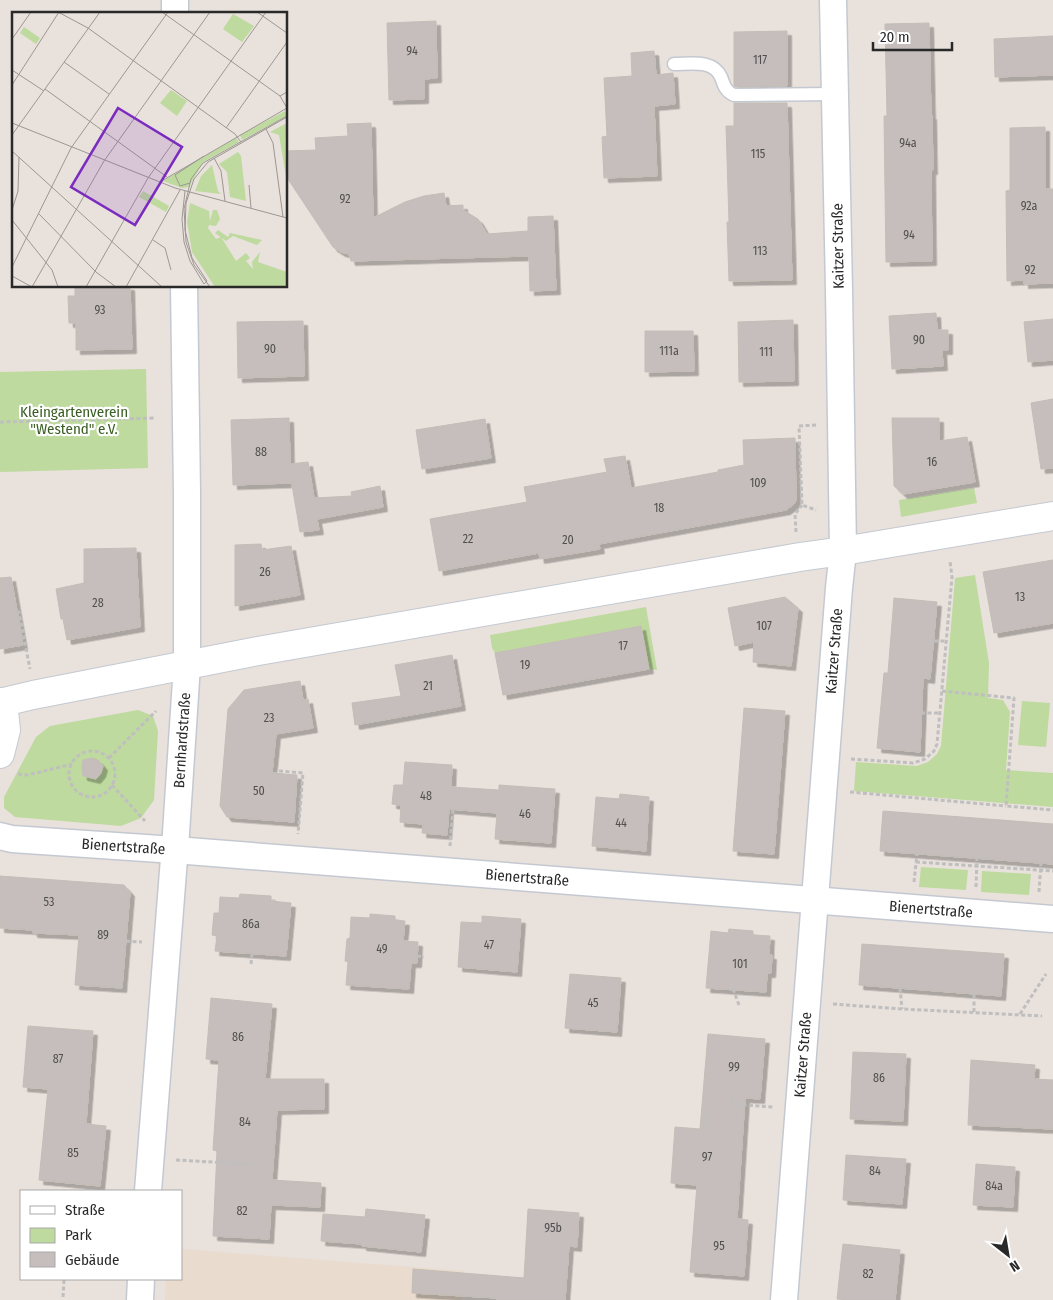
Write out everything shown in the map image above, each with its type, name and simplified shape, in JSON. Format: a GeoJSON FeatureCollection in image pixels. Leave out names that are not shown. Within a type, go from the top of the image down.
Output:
{"type":"FeatureCollection","features":[{"type":"Feature","properties":{"kind":"street","name":"Kaitzer Straße"},"geometry":{"type":"LineString","coordinates":[[784,1300],[843,551],[832,0]]}},
{"type":"Feature","properties":{"kind":"street","name":"Bernhardstraße"},"geometry":{"type":"LineString","coordinates":[[148,1190],[175,850],[187,665],[184,288]]}},
{"type":"Feature","properties":{"kind":"street"},"geometry":{"type":"LineString","coordinates":[[5,763],[6,730],[2,703],[33,695],[268,649],[800,557],[1053,516]]}},
{"type":"Feature","properties":{"kind":"street","name":"Bienertstraße"},"geometry":{"type":"LineString","coordinates":[[0,836],[12,839],[175,850],[1053,919]]}},
{"type":"Feature","properties":{"kind":"street"},"geometry":{"type":"LineString","coordinates":[[140,1300],[141,1280]]}},
{"type":"Feature","properties":{"kind":"lane"},"geometry":{"type":"LineString","coordinates":[[674,64],[702,64],[712,67],[719,73],[728,92],[734,95],[835,94]]}},
{"type":"Feature","properties":{"kind":"path"},"geometry":{"type":"LineString","coordinates":[[0,422],[154,418]]}},
{"type":"Feature","properties":{"kind":"path"},"geometry":{"type":"LineString","coordinates":[[797,540],[795,514],[802,505],[799,426],[818,425]]}},
{"type":"Feature","properties":{"kind":"path"},"geometry":{"type":"LineString","coordinates":[[802,505],[819,511]]}},
{"type":"Feature","properties":{"kind":"path"},"geometry":{"type":"LineString","coordinates":[[857,759],[913,763],[925,759],[934,751],[938,744],[952,577],[950,559]]}},
{"type":"Feature","properties":{"kind":"path"},"geometry":{"type":"LineString","coordinates":[[17,613],[19,612],[30,672]]}},
{"type":"Feature","properties":{"kind":"path"},"geometry":{"type":"LineString","coordinates":[[934,641],[946,641]]}},
{"type":"Feature","properties":{"kind":"path"},"geometry":{"type":"LineString","coordinates":[[942,691],[1014,698],[1006,806]]}},
{"type":"Feature","properties":{"kind":"path"},"geometry":{"type":"LineString","coordinates":[[109,758],[156,711]]}},
{"type":"Feature","properties":{"kind":"path"},"geometry":{"type":"LineString","coordinates":[[921,712],[940,714]]}},
{"type":"Feature","properties":{"kind":"path"},"geometry":{"type":"LineString","coordinates":[[95,751],[103,753],[113,764],[115,772],[112,785],[100,796],[86,796],[78,792],[71,782],[72,764],[79,755],[86,752],[95,751]]}},
{"type":"Feature","properties":{"kind":"path"},"geometry":{"type":"LineString","coordinates":[[5,763],[28,775],[72,764]]}},
{"type":"Feature","properties":{"kind":"path"},"geometry":{"type":"LineString","coordinates":[[279,770],[303,772],[298,842]]}},
{"type":"Feature","properties":{"kind":"path"},"geometry":{"type":"LineString","coordinates":[[112,785],[145,820]]}},
{"type":"Feature","properties":{"kind":"path"},"geometry":{"type":"LineString","coordinates":[[854,793],[1053,810]]}},
{"type":"Feature","properties":{"kind":"path"},"geometry":{"type":"LineString","coordinates":[[449,854],[453,810]]}},
{"type":"Feature","properties":{"kind":"path"},"geometry":{"type":"LineString","coordinates":[[913,891],[916,854]]}},
{"type":"Feature","properties":{"kind":"path"},"geometry":{"type":"LineString","coordinates":[[976,882],[978,858]]}},
{"type":"Feature","properties":{"kind":"path"},"geometry":{"type":"LineString","coordinates":[[916,862],[1053,871]]}},
{"type":"Feature","properties":{"kind":"path"},"geometry":{"type":"LineString","coordinates":[[1038,892],[1042,863]]}},
{"type":"Feature","properties":{"kind":"path"},"geometry":{"type":"LineString","coordinates":[[251,964],[252,954]]}},
{"type":"Feature","properties":{"kind":"path"},"geometry":{"type":"LineString","coordinates":[[418,956],[424,957]]}},
{"type":"Feature","properties":{"kind":"path"},"geometry":{"type":"LineString","coordinates":[[1019,1014],[1046,974]]}},
{"type":"Feature","properties":{"kind":"path"},"geometry":{"type":"LineString","coordinates":[[900,988],[902,1009]]}},
{"type":"Feature","properties":{"kind":"path"},"geometry":{"type":"LineString","coordinates":[[733,990],[739,1005]]}},
{"type":"Feature","properties":{"kind":"path"},"geometry":{"type":"LineString","coordinates":[[974,994],[974,1012]]}},
{"type":"Feature","properties":{"kind":"path"},"geometry":{"type":"LineString","coordinates":[[807,1002],[1042,1016]]}},
{"type":"Feature","properties":{"kind":"path"},"geometry":{"type":"LineString","coordinates":[[731,1097],[730,1104],[799,1108]]}},
{"type":"Feature","properties":{"kind":"path"},"geometry":{"type":"LineString","coordinates":[[705,1117],[705,1130]]}},
{"type":"Feature","properties":{"kind":"path"},"geometry":{"type":"LineString","coordinates":[[184,1160],[248,1164],[248,1154]]}},
{"type":"Feature","properties":{"kind":"path"},"geometry":{"type":"LineString","coordinates":[[63,1297],[64,1280]]}},
{"type":"Feature","properties":{"kind":"shaded area"},"geometry":{"type":"Polygon","coordinates":[[[182,1249],[464,1271],[462,1300],[165,1300],[166,1280],[182,1280],[182,1249]]]}},
{"type":"Feature","properties":{"kind":"green space","name":"Kleingartenverein \"Westend\" e.V."},"geometry":{"type":"Polygon","coordinates":[[[146,369],[148,468],[0,472],[0,372],[146,369]]]}},
{"type":"Feature","properties":{"kind":"green space"},"geometry":{"type":"Polygon","coordinates":[[[974,488],[977,503],[901,517],[899,500],[974,488]]]}},
{"type":"Feature","properties":{"kind":"green space"},"geometry":{"type":"Polygon","coordinates":[[[975,575],[989,663],[988,698],[1003,700],[1010,712],[1006,770],[1053,773],[1053,807],[854,791],[856,762],[917,766],[928,762],[937,754],[941,746],[955,578],[975,575]]]}},
{"type":"Feature","properties":{"kind":"green space"},"geometry":{"type":"Polygon","coordinates":[[[646,607],[657,670],[649,669],[641,626],[495,653],[492,648],[490,635],[646,607]]]}},
{"type":"Feature","properties":{"kind":"green space"},"geometry":{"type":"Polygon","coordinates":[[[1022,701],[1050,703],[1046,747],[1018,745],[1022,701]]]}},
{"type":"Feature","properties":{"kind":"green space"},"geometry":{"type":"Polygon","coordinates":[[[138,710],[153,716],[158,731],[154,800],[141,818],[121,826],[15,817],[4,808],[4,797],[36,737],[50,726],[138,710]]]}},
{"type":"Feature","properties":{"kind":"green space"},"geometry":{"type":"Polygon","coordinates":[[[921,867],[968,870],[966,890],[919,887],[921,867]]]}},
{"type":"Feature","properties":{"kind":"green space"},"geometry":{"type":"Polygon","coordinates":[[[982,871],[1031,874],[1029,895],[981,892],[982,871]]]}},
{"type":"Feature","properties":{"kind":"building"},"geometry":{"type":"Polygon","coordinates":[[[436,21],[437,78],[424,79],[424,99],[389,100],[387,23],[436,21]]]}},
{"type":"Feature","properties":{"kind":"building"},"geometry":{"type":"Polygon","coordinates":[[[929,23],[933,170],[931,170],[932,261],[886,262],[884,116],[887,116],[885,24],[929,23]]]}},
{"type":"Feature","properties":{"kind":"building"},"geometry":{"type":"Polygon","coordinates":[[[787,31],[787,86],[734,86],[734,32],[787,31]]]}},
{"type":"Feature","properties":{"kind":"building"},"geometry":{"type":"Polygon","coordinates":[[[1053,36],[1053,75],[995,77],[994,39],[1053,36]]]}},
{"type":"Feature","properties":{"kind":"building"},"geometry":{"type":"Polygon","coordinates":[[[654,51],[656,75],[673,73],[675,104],[654,106],[657,176],[604,178],[602,137],[607,136],[604,78],[632,76],[631,53],[654,51]]]}},
{"type":"Feature","properties":{"kind":"building"},"geometry":{"type":"Polygon","coordinates":[[[734,103],[787,103],[792,280],[729,281],[726,126],[734,126],[734,103]]]}},
{"type":"Feature","properties":{"kind":"building"},"geometry":{"type":"Polygon","coordinates":[[[371,123],[373,218],[405,202],[424,196],[444,193],[446,206],[463,205],[463,210],[478,219],[487,234],[528,231],[528,217],[553,216],[556,290],[530,291],[529,256],[351,261],[349,254],[333,247],[288,179],[288,151],[316,150],[315,138],[348,136],[347,124],[371,123]]]}},
{"type":"Feature","properties":{"kind":"building"},"geometry":{"type":"Polygon","coordinates":[[[1045,127],[1045,189],[1053,189],[1053,283],[1024,284],[1024,280],[1007,281],[1006,191],[1010,190],[1010,128],[1045,127]]]}},
{"type":"Feature","properties":{"kind":"building"},"geometry":{"type":"Polygon","coordinates":[[[75,288],[130,288],[132,349],[76,350],[76,323],[69,323],[68,296],[75,296],[75,288]]]}},
{"type":"Feature","properties":{"kind":"building"},"geometry":{"type":"Polygon","coordinates":[[[936,313],[937,330],[948,330],[948,350],[942,350],[943,366],[892,369],[889,316],[936,313]]]}},
{"type":"Feature","properties":{"kind":"building"},"geometry":{"type":"Polygon","coordinates":[[[1053,319],[1053,360],[1028,362],[1024,322],[1053,319]]]}},
{"type":"Feature","properties":{"kind":"building"},"geometry":{"type":"Polygon","coordinates":[[[793,320],[794,381],[739,382],[738,322],[793,320]]]}},
{"type":"Feature","properties":{"kind":"building"},"geometry":{"type":"Polygon","coordinates":[[[303,321],[304,376],[238,378],[237,322],[303,321]]]}},
{"type":"Feature","properties":{"kind":"building"},"geometry":{"type":"Polygon","coordinates":[[[645,331],[693,331],[694,371],[645,372],[645,331]]]}},
{"type":"Feature","properties":{"kind":"building"},"geometry":{"type":"Polygon","coordinates":[[[1053,399],[1053,468],[1041,469],[1031,403],[1053,399]]]}},
{"type":"Feature","properties":{"kind":"building"},"geometry":{"type":"Polygon","coordinates":[[[289,418],[290,464],[308,462],[314,498],[352,496],[351,492],[380,486],[383,507],[317,519],[319,530],[300,532],[290,473],[291,483],[233,485],[231,420],[289,418]]]}},
{"type":"Feature","properties":{"kind":"building"},"geometry":{"type":"Polygon","coordinates":[[[892,418],[939,418],[939,441],[967,437],[975,482],[903,494],[894,486],[892,418]]]}},
{"type":"Feature","properties":{"kind":"building"},"geometry":{"type":"Polygon","coordinates":[[[485,419],[491,458],[422,469],[416,430],[485,419]]]}},
{"type":"Feature","properties":{"kind":"building"},"geometry":{"type":"Polygon","coordinates":[[[795,438],[796,500],[786,510],[599,544],[600,549],[540,559],[539,553],[439,571],[430,519],[527,502],[524,487],[607,472],[604,459],[625,456],[631,488],[718,472],[718,470],[744,465],[743,440],[795,438]]]}},
{"type":"Feature","properties":{"kind":"building"},"geometry":{"type":"Polygon","coordinates":[[[261,544],[262,550],[291,546],[300,595],[235,606],[235,545],[261,544]]]}},
{"type":"Feature","properties":{"kind":"building"},"geometry":{"type":"Polygon","coordinates":[[[136,548],[140,627],[67,640],[56,589],[84,583],[84,549],[136,548]]]}},
{"type":"Feature","properties":{"kind":"building"},"geometry":{"type":"Polygon","coordinates":[[[1053,560],[1053,623],[994,633],[983,572],[1053,560]]]}},
{"type":"Feature","properties":{"kind":"building"},"geometry":{"type":"Polygon","coordinates":[[[11,577],[23,645],[0,649],[0,578],[11,577]]]}},
{"type":"Feature","properties":{"kind":"building"},"geometry":{"type":"Polygon","coordinates":[[[785,597],[798,608],[791,666],[753,662],[754,642],[735,646],[728,608],[785,597]]]}},
{"type":"Feature","properties":{"kind":"building"},"geometry":{"type":"Polygon","coordinates":[[[894,598],[937,602],[930,679],[923,678],[920,752],[877,748],[884,673],[888,673],[894,598]]]}},
{"type":"Feature","properties":{"kind":"building"},"geometry":{"type":"Polygon","coordinates":[[[641,626],[649,669],[503,695],[495,653],[641,626]]]}},
{"type":"Feature","properties":{"kind":"building"},"geometry":{"type":"Polygon","coordinates":[[[452,655],[461,706],[355,725],[352,703],[401,696],[395,665],[452,655]]]}},
{"type":"Feature","properties":{"kind":"building"},"geometry":{"type":"Polygon","coordinates":[[[300,681],[303,700],[308,699],[313,728],[276,734],[272,773],[297,775],[294,822],[227,817],[220,806],[228,709],[244,690],[300,681]]]}},
{"type":"Feature","properties":{"kind":"building"},"geometry":{"type":"Polygon","coordinates":[[[744,708],[785,711],[774,854],[733,851],[744,708]]]}},
{"type":"Feature","properties":{"kind":"building"},"geometry":{"type":"Polygon","coordinates":[[[92,758],[98,760],[103,766],[101,773],[96,779],[83,776],[83,760],[92,758]]]}},
{"type":"Feature","properties":{"kind":"building"},"geometry":{"type":"Polygon","coordinates":[[[405,762],[452,765],[451,787],[499,790],[499,785],[555,789],[551,843],[495,839],[497,813],[449,809],[447,835],[422,833],[423,824],[400,822],[401,805],[392,804],[394,785],[403,785],[405,762]]]}},
{"type":"Feature","properties":{"kind":"building"},"geometry":{"type":"Polygon","coordinates":[[[620,794],[649,797],[646,851],[592,846],[596,797],[619,799],[620,794]]]}},
{"type":"Feature","properties":{"kind":"building"},"geometry":{"type":"Polygon","coordinates":[[[883,811],[1053,824],[1053,864],[880,851],[883,811]]]}},
{"type":"Feature","properties":{"kind":"building"},"geometry":{"type":"Polygon","coordinates":[[[0,876],[124,885],[130,892],[122,988],[75,985],[79,935],[33,933],[33,930],[0,928],[0,876]]]}},
{"type":"Feature","properties":{"kind":"building"},"geometry":{"type":"Polygon","coordinates":[[[240,894],[271,896],[271,901],[291,903],[286,956],[215,951],[217,936],[212,935],[214,913],[219,913],[220,897],[239,898],[240,894]]]}},
{"type":"Feature","properties":{"kind":"building"},"geometry":{"type":"Polygon","coordinates":[[[370,914],[395,916],[395,920],[405,921],[403,941],[418,942],[417,963],[411,963],[409,989],[346,985],[348,962],[345,961],[347,939],[350,938],[351,917],[370,918],[370,914]]]}},
{"type":"Feature","properties":{"kind":"building"},"geometry":{"type":"Polygon","coordinates":[[[482,916],[521,919],[517,972],[458,967],[461,922],[482,923],[482,916]]]}},
{"type":"Feature","properties":{"kind":"building"},"geometry":{"type":"Polygon","coordinates":[[[729,929],[753,931],[753,935],[770,936],[769,955],[772,955],[771,973],[767,973],[766,992],[706,988],[711,931],[728,933],[729,929]]]}},
{"type":"Feature","properties":{"kind":"building"},"geometry":{"type":"Polygon","coordinates":[[[862,944],[1004,954],[1001,996],[859,985],[862,944]]]}},
{"type":"Feature","properties":{"kind":"building"},"geometry":{"type":"Polygon","coordinates":[[[570,974],[621,978],[617,1032],[565,1028],[570,974]]]}},
{"type":"Feature","properties":{"kind":"building"},"geometry":{"type":"Polygon","coordinates":[[[211,998],[272,1004],[265,1079],[324,1079],[324,1109],[277,1110],[272,1180],[321,1183],[320,1207],[271,1205],[269,1239],[213,1236],[217,1151],[213,1150],[219,1060],[206,1059],[211,998]]]}},
{"type":"Feature","properties":{"kind":"building"},"geometry":{"type":"Polygon","coordinates":[[[28,1026],[93,1031],[86,1124],[106,1126],[100,1186],[39,1180],[48,1089],[23,1087],[28,1026]]]}},
{"type":"Feature","properties":{"kind":"building"},"geometry":{"type":"Polygon","coordinates":[[[708,1034],[765,1039],[760,1099],[745,1098],[737,1219],[748,1220],[744,1276],[690,1272],[697,1185],[671,1183],[675,1127],[700,1129],[708,1034]]]}},
{"type":"Feature","properties":{"kind":"building"},"geometry":{"type":"Polygon","coordinates":[[[853,1052],[906,1054],[903,1121],[850,1119],[853,1052]]]}},
{"type":"Feature","properties":{"kind":"building"},"geometry":{"type":"Polygon","coordinates":[[[971,1060],[1035,1065],[1034,1079],[1053,1080],[1053,1129],[968,1125],[971,1060]]]}},
{"type":"Feature","properties":{"kind":"building"},"geometry":{"type":"Polygon","coordinates":[[[846,1155],[906,1159],[902,1204],[843,1200],[846,1155]]]}},
{"type":"Feature","properties":{"kind":"building"},"geometry":{"type":"Polygon","coordinates":[[[976,1164],[1015,1167],[1013,1207],[973,1205],[976,1164]]]}},
{"type":"Feature","properties":{"kind":"building"},"geometry":{"type":"Polygon","coordinates":[[[366,1209],[425,1215],[421,1252],[362,1246],[362,1244],[321,1241],[323,1214],[365,1217],[366,1209]]]}},
{"type":"Feature","properties":{"kind":"building"},"geometry":{"type":"Polygon","coordinates":[[[528,1209],[579,1213],[577,1247],[569,1246],[565,1300],[497,1300],[497,1298],[412,1293],[413,1269],[524,1278],[528,1209]]]}},
{"type":"Feature","properties":{"kind":"building"},"geometry":{"type":"Polygon","coordinates":[[[843,1244],[900,1250],[895,1300],[837,1299],[843,1244]]]}}]}
